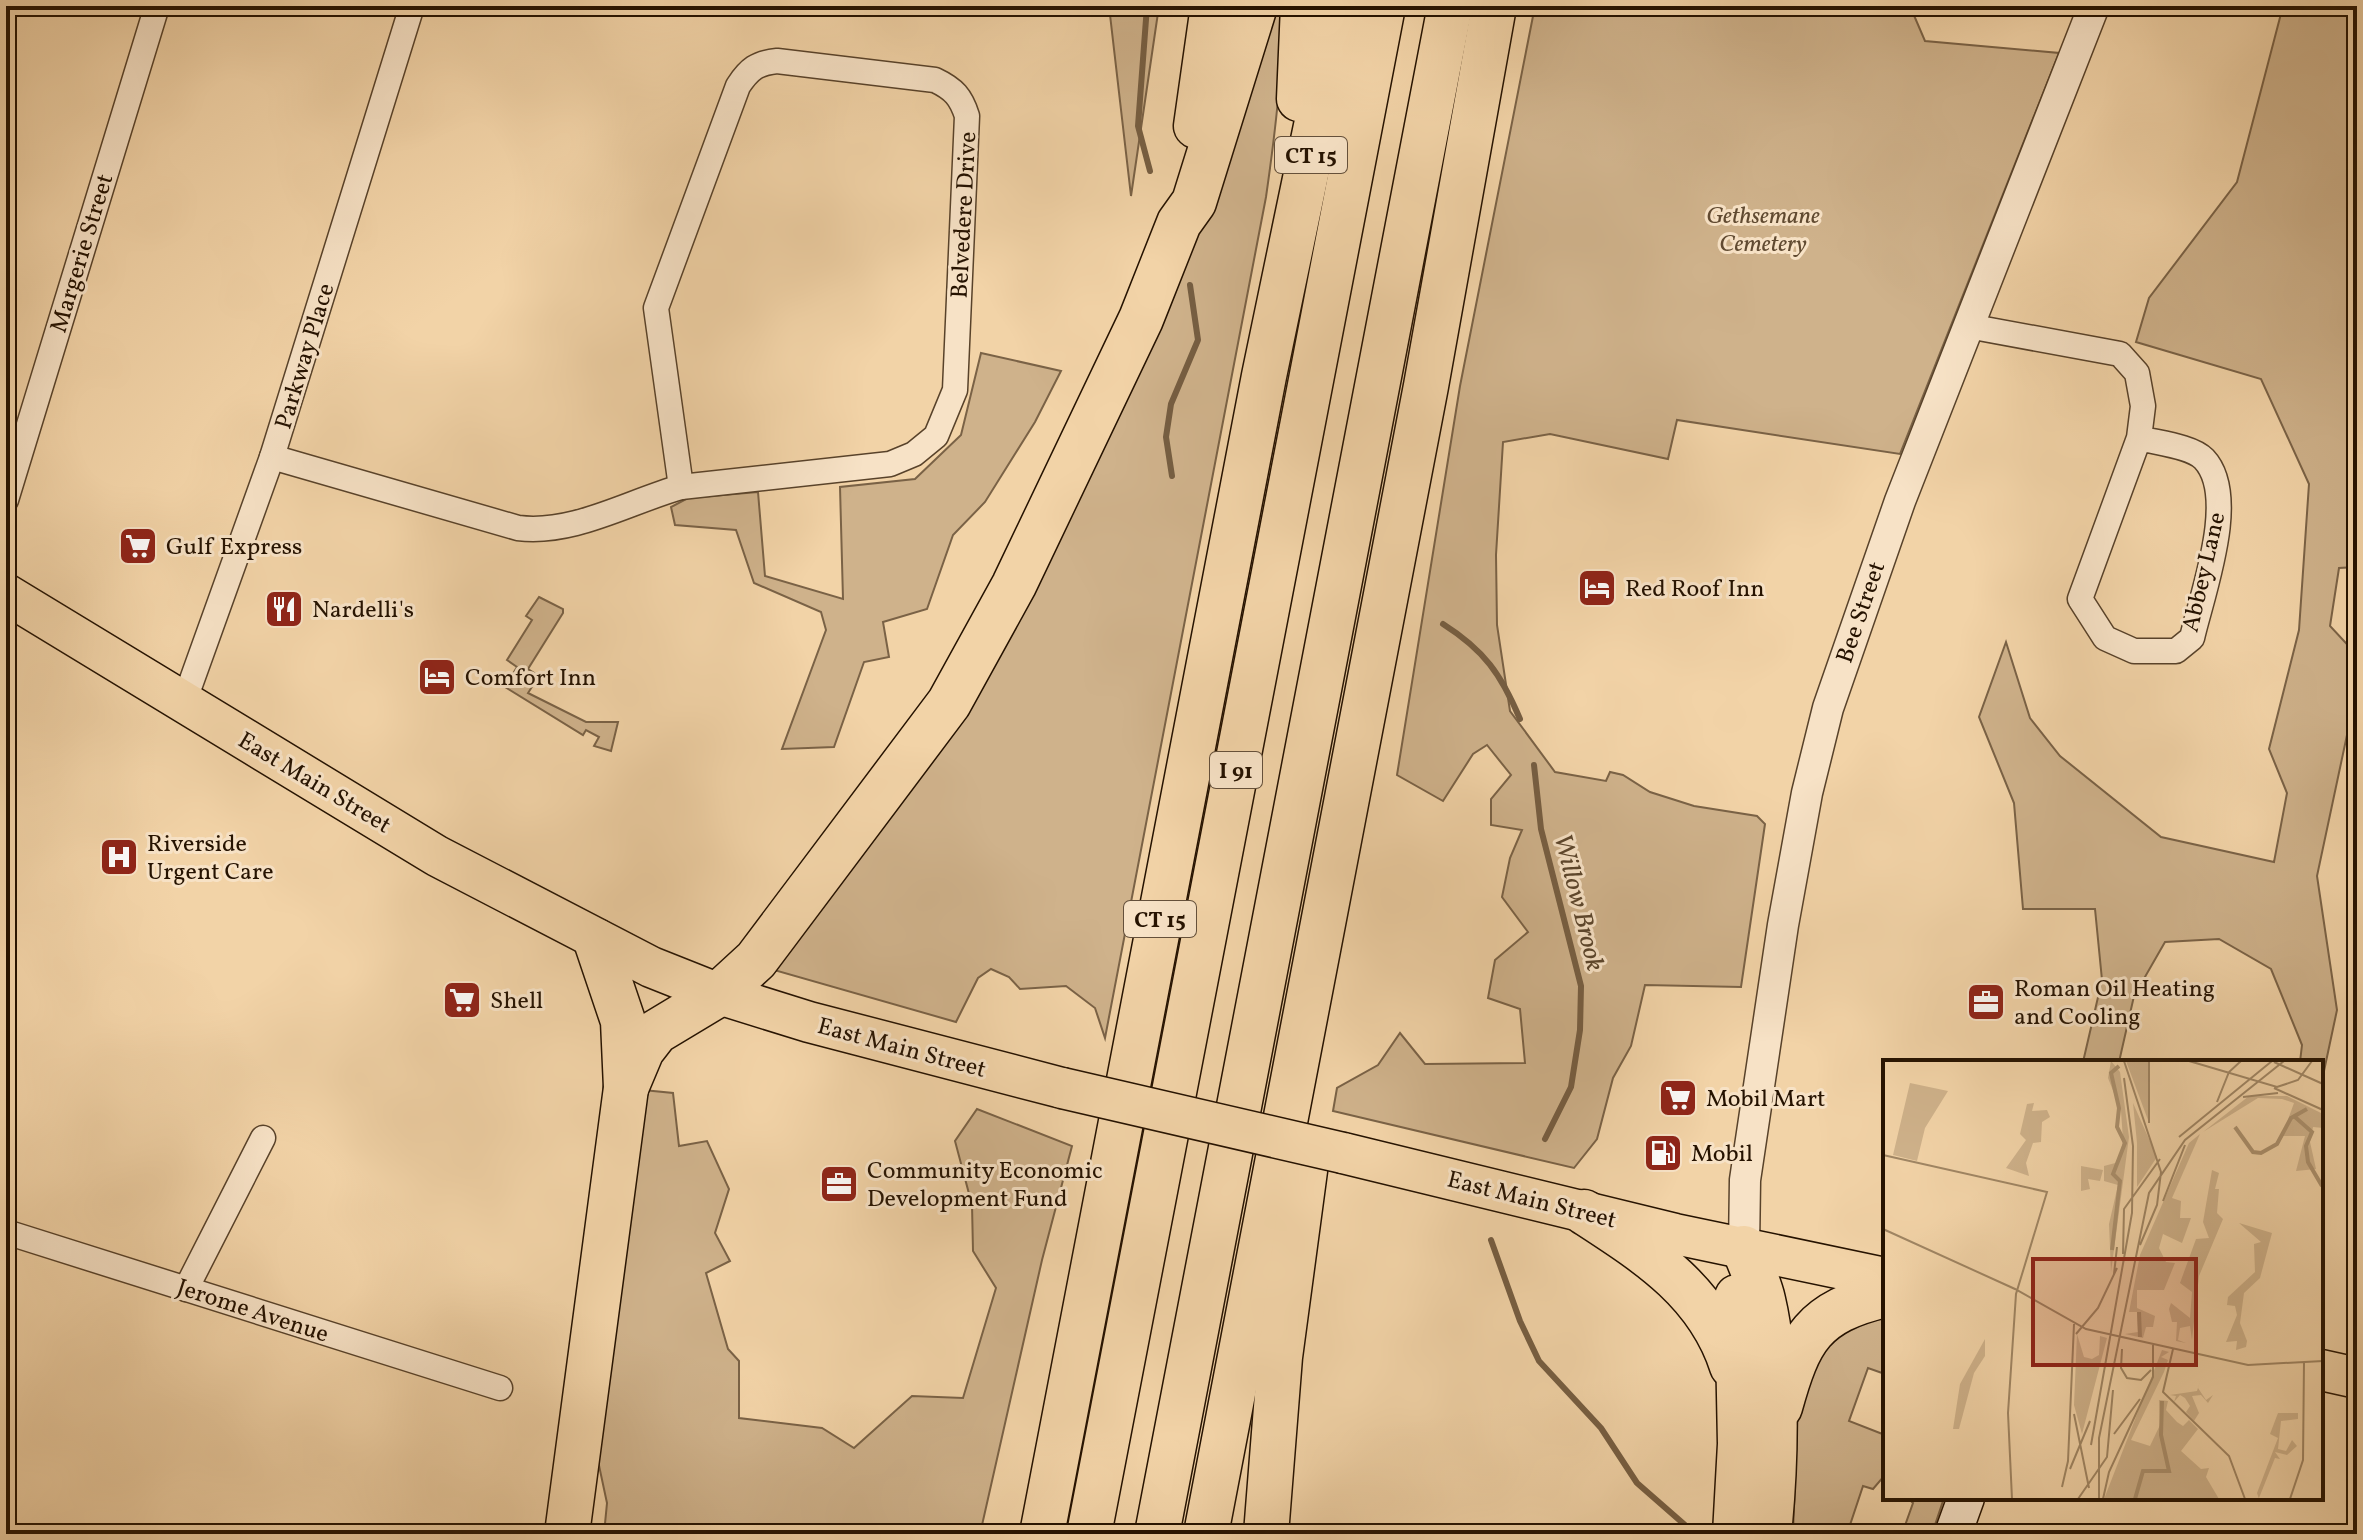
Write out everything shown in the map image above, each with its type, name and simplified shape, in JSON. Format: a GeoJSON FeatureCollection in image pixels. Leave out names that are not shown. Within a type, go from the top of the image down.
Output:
{"type":"FeatureCollection","features":[{"type":"Feature","properties":{"kind":"highway"},"geometry":{"type":"LineString","coordinates":[[626,1088],[642,1050],[656,1032],[719,994],[756,960],[917,749],[957,689],[999,616],[1141,319],[1179,223],[1213,6]]}},
{"type":"Feature","properties":{"kind":"highway"},"geometry":{"type":"LineString","coordinates":[[1179,223],[1194,202],[1203,177],[1255,6]]}},
{"type":"Feature","properties":{"kind":"highway"},"geometry":{"type":"LineString","coordinates":[[1279,303],[1277,250],[1299,107],[1303,6]]}},
{"type":"Feature","properties":{"kind":"highway","name":"CT 15"},"geometry":{"type":"LineString","coordinates":[[1042,1534],[1279,303],[1341,6]]}},
{"type":"Feature","properties":{"kind":"highway","name":"I 91"},"geometry":{"type":"LineString","coordinates":[[1089,1534],[1383,6]]}},
{"type":"Feature","properties":{"kind":"highway"},"geometry":{"type":"LineString","coordinates":[[1157,1534],[1450,6]]}},
{"type":"Feature","properties":{"kind":"highway"},"geometry":{"type":"LineString","coordinates":[[1206,1534],[1429,372],[1494,6]]}},
{"type":"Feature","properties":{"kind":"highway"},"geometry":{"type":"LineString","coordinates":[[567,1534],[626,1088],[623,1021],[596,941]]}},
{"type":"Feature","properties":{"kind":"highway"},"geometry":{"type":"LineString","coordinates":[[1266,1534],[1280,1357],[1320,1064],[1310,991]]}},
{"type":"Feature","properties":{"kind":"highway"},"geometry":{"type":"LineString","coordinates":[[1584,1212],[1655,1260],[1695,1296],[1720,1336],[1739,1387]]}},
{"type":"Feature","properties":{"kind":"highway"},"geometry":{"type":"LineString","coordinates":[[1735,1534],[1740,1460],[1737,1303],[1744,1248]]}},
{"type":"Feature","properties":{"kind":"highway"},"geometry":{"type":"LineString","coordinates":[[1744,1248],[1763,1300],[1774,1437],[1769,1534]]}},
{"type":"Feature","properties":{"kind":"highway"},"geometry":{"type":"LineString","coordinates":[[1774,1437],[1788,1379],[1800,1348],[1812,1329],[1840,1308],[1883,1296]]}},
{"type":"Feature","properties":{"kind":"main road","name":"East Main Street"},"geometry":{"type":"LineString","coordinates":[[6,594],[437,856],[596,941],[719,994],[809,1022],[1062,1088],[1584,1212],[1883,1278]]}},
{"type":"Feature","properties":{"kind":"main road"},"geometry":{"type":"LineString","coordinates":[[2323,1370],[2357,1378]]}},
{"type":"Feature","properties":{"kind":"main road"},"geometry":{"type":"LineString","coordinates":[[1953,1534],[1965,1500]]}},
{"type":"Feature","properties":{"kind":"street","name":"Margerie Street"},"geometry":{"type":"LineString","coordinates":[[6,500],[157,6]]}},
{"type":"Feature","properties":{"kind":"street","name":"Parkway Place"},"geometry":{"type":"LineString","coordinates":[[184,702],[272,457],[412,6]]}},
{"type":"Feature","properties":{"kind":"street","name":"Bee Street"},"geometry":{"type":"LineString","coordinates":[[1744,1248],[1743,1204],[1755,1107],[1795,858],[1817,749],[1864,597],[2094,6]]}},
{"type":"Feature","properties":{"kind":"street","name":"Belvedere Drive"},"geometry":{"type":"LineString","coordinates":[[272,457],[518,528],[541,531],[562,527],[681,487],[890,464],[914,454],[936,436],[955,390],[967,132],[962,100],[951,87],[935,80],[777,61],[761,62],[747,72],[738,86],[656,308],[681,487]]}},
{"type":"Feature","properties":{"kind":"street","name":"Abbey Lane"},"geometry":{"type":"LineString","coordinates":[[1968,326],[2120,354],[2137,373],[2143,406],[2139,438],[2080,599],[2105,638],[2134,651],[2176,651],[2192,638],[2221,512],[2215,482],[2205,460],[2196,454],[2139,438]]}},
{"type":"Feature","properties":{"kind":"street"},"geometry":{"type":"LineString","coordinates":[[186,1289],[263,1138]]}},
{"type":"Feature","properties":{"kind":"street","name":"Jerome Avenue"},"geometry":{"type":"LineString","coordinates":[[6,1232],[500,1388]]}},
{"type":"Feature","properties":{"kind":"green space"},"geometry":{"type":"Polygon","coordinates":[[[1109,6],[1159,6],[1131,196],[1109,6]]]}},
{"type":"Feature","properties":{"kind":"green space"},"geometry":{"type":"Polygon","coordinates":[[[1269,6],[1282,6],[1282,30],[1278,102],[1266,197],[1105,1038],[1095,1008],[1066,986],[1020,989],[1009,977],[991,969],[978,978],[956,1022],[774,970],[912,778],[1269,6]]]}},
{"type":"Feature","properties":{"kind":"green space","name":"Gethsemane Cemetery"},"geometry":{"type":"Polygon","coordinates":[[[1535,6],[1910,6],[1925,41],[2059,53],[1900,454],[1677,420],[1668,459],[1550,434],[1503,442],[1496,555],[1497,625],[1510,711],[1555,772],[1606,781],[1610,772],[1623,775],[1650,792],[1694,806],[1757,816],[1765,824],[1741,987],[1645,985],[1631,1046],[1613,1078],[1597,1139],[1574,1168],[1333,1111],[1337,1088],[1378,1065],[1400,1033],[1425,1064],[1525,1063],[1520,1009],[1488,998],[1495,960],[1528,932],[1502,897],[1510,858],[1522,830],[1491,825],[1491,799],[1511,775],[1487,745],[1473,754],[1443,801],[1397,775],[1460,386],[1535,6]]]}},
{"type":"Feature","properties":{"kind":"green space"},"geometry":{"type":"Polygon","coordinates":[[[2283,6],[2357,6],[2357,567],[2339,568],[2330,626],[2357,655],[2357,688],[2317,876],[2337,1010],[2323,1076],[2323,1060],[2300,1060],[2302,1045],[2271,969],[2219,939],[2165,942],[2134,996],[2119,1060],[2083,1060],[2102,980],[2095,909],[2023,909],[2014,803],[1979,717],[2006,642],[2030,718],[2060,756],[2161,837],[2274,862],[2287,793],[2269,749],[2299,630],[2309,484],[2261,379],[2136,342],[2149,298],[2237,182],[2283,6]]]}},
{"type":"Feature","properties":{"kind":"green space"},"geometry":{"type":"Polygon","coordinates":[[[981,353],[1061,371],[1035,422],[985,502],[953,535],[927,609],[883,622],[889,657],[864,662],[834,747],[782,749],[826,630],[821,612],[754,583],[736,530],[675,525],[671,507],[688,498],[758,492],[765,576],[843,599],[840,487],[915,479],[961,435],[981,353]]]}},
{"type":"Feature","properties":{"kind":"green space"},"geometry":{"type":"Polygon","coordinates":[[[539,597],[563,609],[563,613],[528,669],[539,676],[528,693],[586,722],[618,722],[611,751],[594,746],[599,737],[586,730],[583,735],[505,687],[517,667],[507,660],[532,620],[526,616],[539,597]]]}},
{"type":"Feature","properties":{"kind":"green space"},"geometry":{"type":"Polygon","coordinates":[[[643,1090],[673,1093],[679,1146],[707,1141],[729,1189],[715,1233],[730,1261],[706,1273],[728,1349],[739,1361],[739,1418],[822,1428],[854,1448],[912,1396],[963,1398],[996,1288],[973,1251],[972,1205],[955,1141],[977,1109],[1072,1146],[1042,1260],[980,1534],[604,1534],[607,1503],[591,1428],[643,1090]]]}},
{"type":"Feature","properties":{"kind":"green space"},"geometry":{"type":"Polygon","coordinates":[[[1883,1314],[1883,1373],[1868,1368],[1849,1421],[1883,1434],[1883,1477],[1873,1489],[1863,1486],[1847,1534],[1793,1534],[1798,1399],[1818,1335],[1883,1314]]]}},
{"type":"Feature","properties":{"kind":"green space"},"geometry":{"type":"Polygon","coordinates":[[[1910,1500],[1943,1500],[1932,1534],[1902,1534],[1913,1503],[1910,1500]]]}},
{"type":"Feature","properties":{"kind":"waterway","name":"Willow Brook"},"geometry":{"type":"LineString","coordinates":[[1147,6],[1138,126],[1150,171]]}},
{"type":"Feature","properties":{"kind":"waterway","name":"Willow Brook"},"geometry":{"type":"LineString","coordinates":[[1172,476],[1166,437],[1171,404],[1198,340],[1190,285]]}},
{"type":"Feature","properties":{"kind":"waterway","name":"Willow Brook"},"geometry":{"type":"LineString","coordinates":[[1443,624],[1470,643],[1490,664],[1520,719]]}},
{"type":"Feature","properties":{"kind":"waterway","name":"Willow Brook"},"geometry":{"type":"LineString","coordinates":[[1534,765],[1541,829],[1581,986],[1580,1030],[1571,1087],[1545,1139]]}},
{"type":"Feature","properties":{"kind":"waterway","name":"Willow Brook"},"geometry":{"type":"LineString","coordinates":[[1491,1240],[1520,1321],[1539,1361],[1601,1428],[1637,1483],[1685,1525]]}},
{"type":"Feature","properties":{"kind":"place","name":"Gulf Express"},"geometry":{"type":"Point","coordinates":[138,546]}},
{"type":"Feature","properties":{"kind":"place","name":"Red Roof Inn"},"geometry":{"type":"Point","coordinates":[1597,588]}},
{"type":"Feature","properties":{"kind":"place","name":"Nardelli's"},"geometry":{"type":"Point","coordinates":[284,609]}},
{"type":"Feature","properties":{"kind":"place","name":"Comfort Inn"},"geometry":{"type":"Point","coordinates":[437,677]}},
{"type":"Feature","properties":{"kind":"place","name":"Riverside Urgent Care"},"geometry":{"type":"Point","coordinates":[119,857]}},
{"type":"Feature","properties":{"kind":"place","name":"Shell"},"geometry":{"type":"Point","coordinates":[462,1000]}},
{"type":"Feature","properties":{"kind":"place","name":"Roman Oil Heating and Cooling"},"geometry":{"type":"Point","coordinates":[1986,1002]}},
{"type":"Feature","properties":{"kind":"place","name":"Mobil Mart"},"geometry":{"type":"Point","coordinates":[1678,1098]}},
{"type":"Feature","properties":{"kind":"place","name":"Mobil"},"geometry":{"type":"Point","coordinates":[1663,1153]}},
{"type":"Feature","properties":{"kind":"place","name":"Community Economic Development Fund"},"geometry":{"type":"Point","coordinates":[839,1184]}}]}
